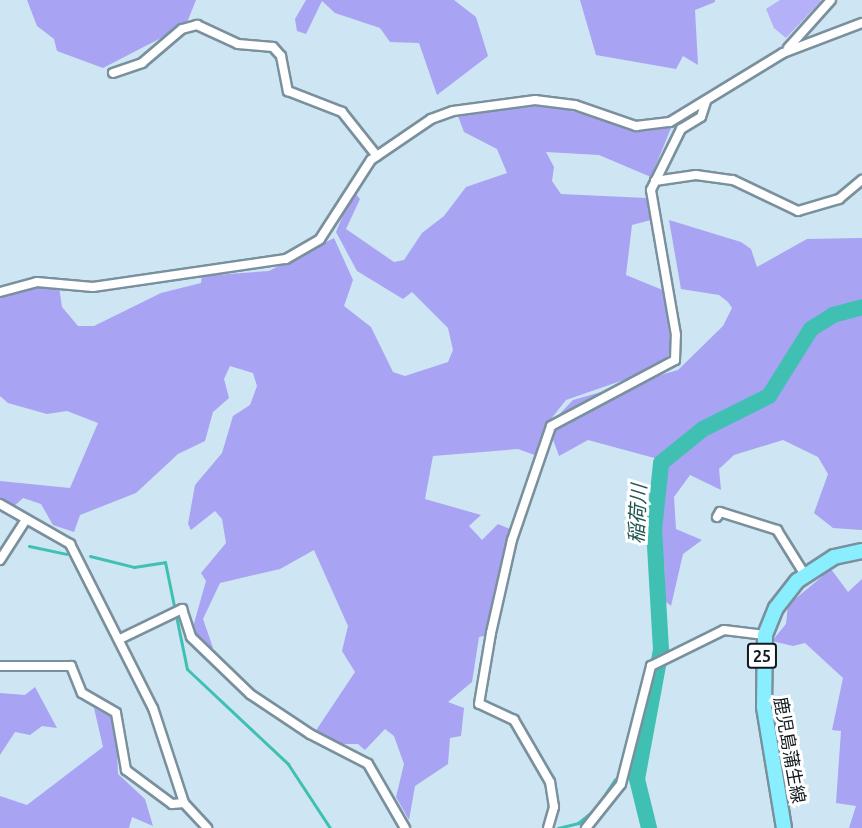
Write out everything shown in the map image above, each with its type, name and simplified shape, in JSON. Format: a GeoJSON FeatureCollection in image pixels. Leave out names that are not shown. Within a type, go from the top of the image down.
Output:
{"type":"FeatureCollection","features":[{"type":"Feature","properties":{"kind":"main road","name":"鹿児島蒲生線"},"geometry":{"type":"LineString","coordinates":[[784,828],[761,678],[765,636],[776,608],[805,575],[834,557],[862,551]]}},
{"type":"Feature","properties":{"kind":"street"},"geometry":{"type":"LineString","coordinates":[[783,53],[831,0]]}},
{"type":"Feature","properties":{"kind":"street"},"geometry":{"type":"LineString","coordinates":[[0,292],[37,282],[93,287],[286,259],[320,239],[354,181],[376,156],[431,119],[473,107],[558,101],[636,126],[670,122],[783,53],[862,24]]}},
{"type":"Feature","properties":{"kind":"street"},"geometry":{"type":"LineString","coordinates":[[113,73],[142,63],[182,29],[197,25],[238,44],[273,48],[281,56],[288,91],[342,112],[376,156]]}},
{"type":"Feature","properties":{"kind":"street"},"geometry":{"type":"LineString","coordinates":[[548,828],[554,807],[550,782],[514,720],[479,704],[481,679],[512,540],[551,426],[675,360],[663,240],[651,197],[655,181],[681,129],[700,117],[706,102]]}},
{"type":"Feature","properties":{"kind":"street"},"geometry":{"type":"LineString","coordinates":[[655,181],[696,175],[733,180],[798,211],[839,199],[862,180]]}},
{"type":"Feature","properties":{"kind":"street"},"geometry":{"type":"LineString","coordinates":[[0,504],[25,521],[70,544],[122,638],[161,726],[184,803],[207,828]]}},
{"type":"Feature","properties":{"kind":"street"},"geometry":{"type":"LineString","coordinates":[[717,517],[720,512],[777,530],[805,575]]}},
{"type":"Feature","properties":{"kind":"street"},"geometry":{"type":"LineString","coordinates":[[0,560],[25,521]]}},
{"type":"Feature","properties":{"kind":"street"},"geometry":{"type":"LineString","coordinates":[[122,638],[169,612],[182,609],[191,637],[250,694],[310,734],[368,764],[405,828]]}},
{"type":"Feature","properties":{"kind":"street"},"geometry":{"type":"LineString","coordinates":[[586,828],[621,784],[651,666],[724,630],[765,636]]}},
{"type":"Feature","properties":{"kind":"street"},"geometry":{"type":"LineString","coordinates":[[0,666],[71,666],[82,693],[116,713],[126,770],[172,804],[184,803]]}},
{"type":"Feature","properties":{"kind":"shaded area"},"geometry":{"type":"Polygon","coordinates":[[[27,0],[196,0],[186,25],[103,68],[57,51],[54,39],[37,26],[27,0]]]}},
{"type":"Feature","properties":{"kind":"shaded area"},"geometry":{"type":"Polygon","coordinates":[[[306,0],[454,0],[476,17],[488,56],[437,95],[419,43],[390,42],[380,28],[335,13],[322,1],[306,34],[297,31],[295,19],[306,0]]]}},
{"type":"Feature","properties":{"kind":"shaded area"},"geometry":{"type":"Polygon","coordinates":[[[580,0],[715,0],[715,2],[695,10],[698,65],[683,56],[676,69],[596,55],[580,0]]]}},
{"type":"Feature","properties":{"kind":"shaded area"},"geometry":{"type":"Polygon","coordinates":[[[780,0],[821,1],[786,38],[774,28],[766,9],[780,0]]]}},
{"type":"Feature","properties":{"kind":"shaded area"},"geometry":{"type":"Polygon","coordinates":[[[499,106],[556,107],[638,128],[673,123],[651,177],[599,155],[546,152],[554,167],[552,181],[561,194],[646,198],[651,220],[632,225],[626,275],[665,291],[671,353],[655,369],[566,400],[543,429],[546,459],[518,449],[433,456],[425,499],[481,515],[469,526],[482,540],[498,524],[510,529],[495,634],[479,637],[472,682],[448,702],[464,708],[461,736],[450,738],[448,764],[415,786],[409,820],[396,797],[404,764],[394,736],[385,729],[365,750],[358,744],[330,744],[315,732],[355,672],[342,651],[348,626],[314,550],[280,569],[220,583],[203,619],[213,648],[202,645],[193,627],[206,581],[201,573],[226,543],[222,519],[215,511],[191,530],[188,524],[195,485],[222,453],[233,416],[250,405],[257,386],[253,373],[230,366],[224,379],[229,398],[213,412],[205,441],[178,454],[136,493],[80,515],[74,532],[53,525],[41,504],[23,498],[11,509],[0,501],[0,481],[70,488],[98,423],[67,411],[47,414],[8,403],[0,396],[0,296],[38,286],[59,287],[62,307],[78,326],[94,326],[161,293],[201,283],[202,276],[269,271],[334,238],[353,280],[344,306],[371,327],[393,372],[405,376],[448,362],[453,350],[448,328],[412,292],[403,299],[357,271],[336,232],[353,191],[360,199],[346,229],[394,262],[404,260],[422,233],[444,216],[466,187],[507,173],[497,149],[464,132],[458,116],[499,106]]]}},
{"type":"Feature","properties":{"kind":"shaded area"},"geometry":{"type":"Polygon","coordinates":[[[669,220],[741,242],[751,249],[757,267],[807,239],[862,238],[862,530],[833,528],[814,513],[828,474],[818,457],[783,440],[734,455],[719,469],[721,490],[690,475],[674,497],[676,529],[702,540],[683,554],[671,606],[665,601],[664,562],[649,535],[649,495],[658,459],[588,440],[559,456],[548,426],[573,400],[678,370],[723,326],[732,308],[728,302],[719,295],[681,289],[669,220]]]}},
{"type":"Feature","properties":{"kind":"shaded area"},"geometry":{"type":"Polygon","coordinates":[[[831,569],[848,592],[862,579],[862,828],[849,828],[856,806],[836,803],[841,731],[832,730],[843,678],[805,643],[793,646],[772,641],[786,624],[788,605],[831,569]]]}},
{"type":"Feature","properties":{"kind":"shaded area"},"geometry":{"type":"Polygon","coordinates":[[[35,687],[57,728],[42,726],[30,735],[15,732],[0,755],[0,693],[25,695],[35,687]]]}},
{"type":"Feature","properties":{"kind":"shaded area"},"geometry":{"type":"Polygon","coordinates":[[[94,708],[116,720],[118,774],[145,799],[153,826],[132,817],[129,828],[0,828],[0,796],[27,805],[103,747],[94,708]]]}},
{"type":"Feature","properties":{"kind":"waterway","name":"稲荷川"},"geometry":{"type":"LineString","coordinates":[[649,828],[637,779],[661,650],[654,530],[661,463],[703,429],[769,396],[811,329],[833,315],[862,307]]}},
{"type":"Feature","properties":{"kind":"waterway"},"geometry":{"type":"LineString","coordinates":[[29,546],[66,554]]}},
{"type":"Feature","properties":{"kind":"waterway"},"geometry":{"type":"LineString","coordinates":[[90,556],[134,567],[165,562],[187,669],[288,764],[330,828]]}},
{"type":"Feature","properties":{"kind":"waterway","name":"稲荷川"},"geometry":{"type":"LineString","coordinates":[[631,771],[639,767]]}},
{"type":"Feature","properties":{"kind":"waterway"},"geometry":{"type":"LineString","coordinates":[[558,828],[578,823],[595,809],[615,779]]}}]}
